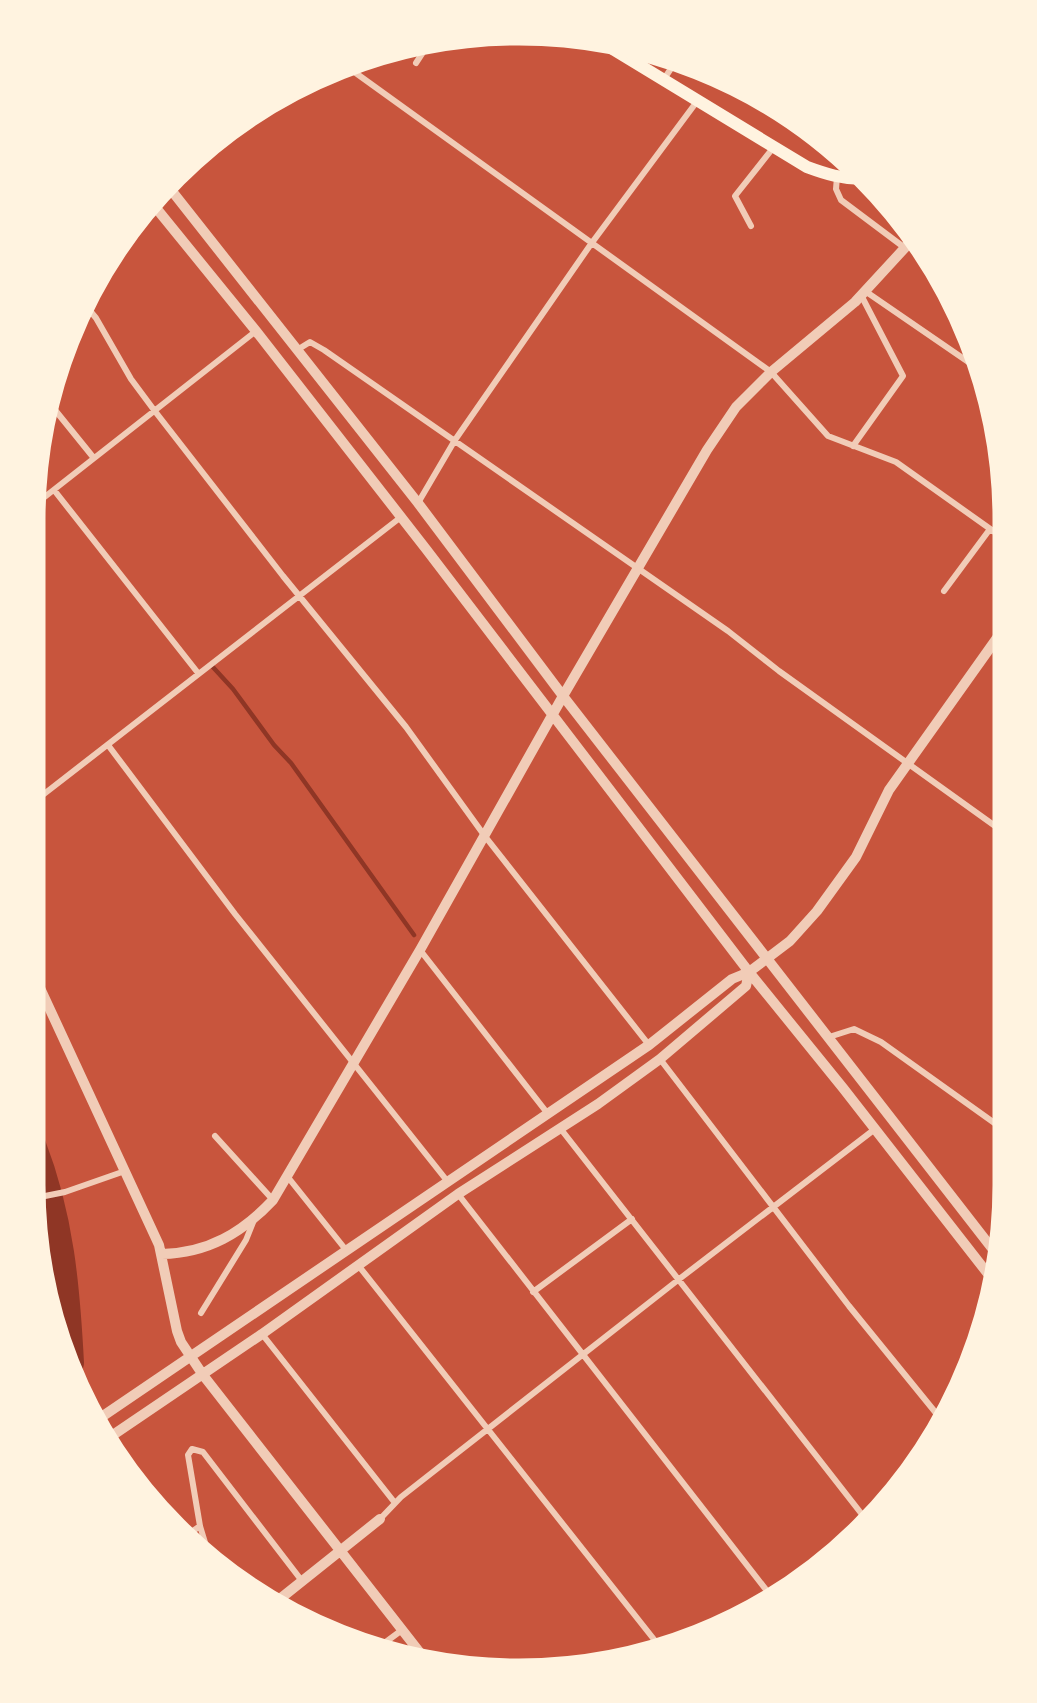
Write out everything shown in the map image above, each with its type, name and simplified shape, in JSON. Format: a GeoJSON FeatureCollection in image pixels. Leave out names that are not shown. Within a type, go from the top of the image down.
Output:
{"type":"FeatureCollection","features":[{"type":"Feature","properties":{"kind":"main road"},"geometry":{"type":"LineString","coordinates":[[626,56],[807,167],[850,179]]}},
{"type":"Feature","properties":{"kind":"street"},"geometry":{"type":"LineString","coordinates":[[416,63],[422,54]]}},
{"type":"Feature","properties":{"kind":"street"},"geometry":{"type":"LineString","coordinates":[[664,79],[671,69]]}},
{"type":"Feature","properties":{"kind":"street"},"geometry":{"type":"LineString","coordinates":[[356,73],[771,372],[828,436],[896,462],[993,531]]}},
{"type":"Feature","properties":{"kind":"street"},"geometry":{"type":"LineString","coordinates":[[418,503],[454,440],[591,244],[698,100]]}},
{"type":"Feature","properties":{"kind":"street"},"geometry":{"type":"LineString","coordinates":[[751,226],[735,196],[773,148]]}},
{"type":"Feature","properties":{"kind":"street"},"geometry":{"type":"LineString","coordinates":[[837,177],[836,189],[841,200],[902,240]]}},
{"type":"Feature","properties":{"kind":"street"},"geometry":{"type":"LineString","coordinates":[[173,193],[418,503],[563,696],[989,1245]]}},
{"type":"Feature","properties":{"kind":"street"},"geometry":{"type":"LineString","coordinates":[[157,210],[256,331],[749,972],[985,1270]]}},
{"type":"Feature","properties":{"kind":"street"},"geometry":{"type":"LineString","coordinates":[[162,1254],[180,1254],[235,1234],[255,1219],[273,1200],[420,950],[563,696],[713,441],[736,407],[771,372],[863,293],[907,246]]}},
{"type":"Feature","properties":{"kind":"street"},"geometry":{"type":"LineString","coordinates":[[863,293],[966,361]]}},
{"type":"Feature","properties":{"kind":"street"},"geometry":{"type":"LineString","coordinates":[[853,446],[903,376],[863,293]]}},
{"type":"Feature","properties":{"kind":"street"},"geometry":{"type":"LineString","coordinates":[[91,311],[131,378],[154,410],[406,727],[484,835],[649,1045]]}},
{"type":"Feature","properties":{"kind":"street"},"geometry":{"type":"LineString","coordinates":[[45,497],[256,331]]}},
{"type":"Feature","properties":{"kind":"street"},"geometry":{"type":"LineString","coordinates":[[297,350],[310,342],[324,350],[728,631],[779,671],[993,825]]}},
{"type":"Feature","properties":{"kind":"street"},"geometry":{"type":"LineString","coordinates":[[56,412],[93,457]]}},
{"type":"Feature","properties":{"kind":"street"},"geometry":{"type":"LineString","coordinates":[[54,490],[198,673]]}},
{"type":"Feature","properties":{"kind":"street"},"geometry":{"type":"LineString","coordinates":[[44,794],[401,517]]}},
{"type":"Feature","properties":{"kind":"street"},"geometry":{"type":"LineString","coordinates":[[944,591],[990,529]]}},
{"type":"Feature","properties":{"kind":"street"},"geometry":{"type":"LineString","coordinates":[[103,1416],[649,1045],[732,978],[749,972],[790,941],[817,911],[856,857],[889,790],[993,644]]}},
{"type":"Feature","properties":{"kind":"street"},"geometry":{"type":"LineString","coordinates":[[108,746],[235,914],[448,1182]]}},
{"type":"Feature","properties":{"kind":"street"},"geometry":{"type":"LineString","coordinates":[[420,950],[548,1114]]}},
{"type":"Feature","properties":{"kind":"street"},"geometry":{"type":"LineString","coordinates":[[115,1434],[262,1334],[458,1194],[560,1128],[660,1059],[746,986],[749,972]]}},
{"type":"Feature","properties":{"kind":"street"},"geometry":{"type":"LineString","coordinates":[[44,996],[126,1171],[162,1254],[177,1331],[190,1357],[417,1648]]}},
{"type":"Feature","properties":{"kind":"street"},"geometry":{"type":"LineString","coordinates":[[828,1037],[854,1029],[881,1042],[993,1121]]}},
{"type":"Feature","properties":{"kind":"street"},"geometry":{"type":"LineString","coordinates":[[660,1059],[849,1306],[935,1412]]}},
{"type":"Feature","properties":{"kind":"street"},"geometry":{"type":"LineString","coordinates":[[560,1128],[861,1513]]}},
{"type":"Feature","properties":{"kind":"street"},"geometry":{"type":"LineString","coordinates":[[282,1597],[487,1429],[875,1129]]}},
{"type":"Feature","properties":{"kind":"street"},"geometry":{"type":"LineString","coordinates":[[215,1136],[273,1200]]}},
{"type":"Feature","properties":{"kind":"street"},"geometry":{"type":"LineString","coordinates":[[44,1196],[65,1192],[126,1171]]}},
{"type":"Feature","properties":{"kind":"street"},"geometry":{"type":"LineString","coordinates":[[287,1176],[346,1250]]}},
{"type":"Feature","properties":{"kind":"street"},"geometry":{"type":"LineString","coordinates":[[458,1194],[766,1590]]}},
{"type":"Feature","properties":{"kind":"street"},"geometry":{"type":"LineString","coordinates":[[201,1313],[246,1240],[255,1219]]}},
{"type":"Feature","properties":{"kind":"street"},"geometry":{"type":"LineString","coordinates":[[533,1292],[632,1219]]}},
{"type":"Feature","properties":{"kind":"street"},"geometry":{"type":"LineString","coordinates":[[358,1265],[654,1639]]}},
{"type":"Feature","properties":{"kind":"street"},"geometry":{"type":"LineString","coordinates":[[262,1334],[395,1503]]}},
{"type":"Feature","properties":{"kind":"street"},"geometry":{"type":"LineString","coordinates":[[205,1542],[200,1526],[189,1455],[192,1449],[203,1452],[302,1581]]}},
{"type":"Feature","properties":{"kind":"street"},"geometry":{"type":"LineString","coordinates":[[194,1531],[200,1526]]}},
{"type":"Feature","properties":{"kind":"street"},"geometry":{"type":"LineString","coordinates":[[388,1641],[402,1630]]}},
{"type":"Feature","properties":{"kind":"waterway"},"geometry":{"type":"LineString","coordinates":[[211,665],[233,689],[274,745],[291,763],[414,935]]}},
{"type":"Feature","properties":{"kind":"waterway"},"geometry":{"type":"LineString","coordinates":[[44,1176],[61,1253],[69,1337]]}}]}
